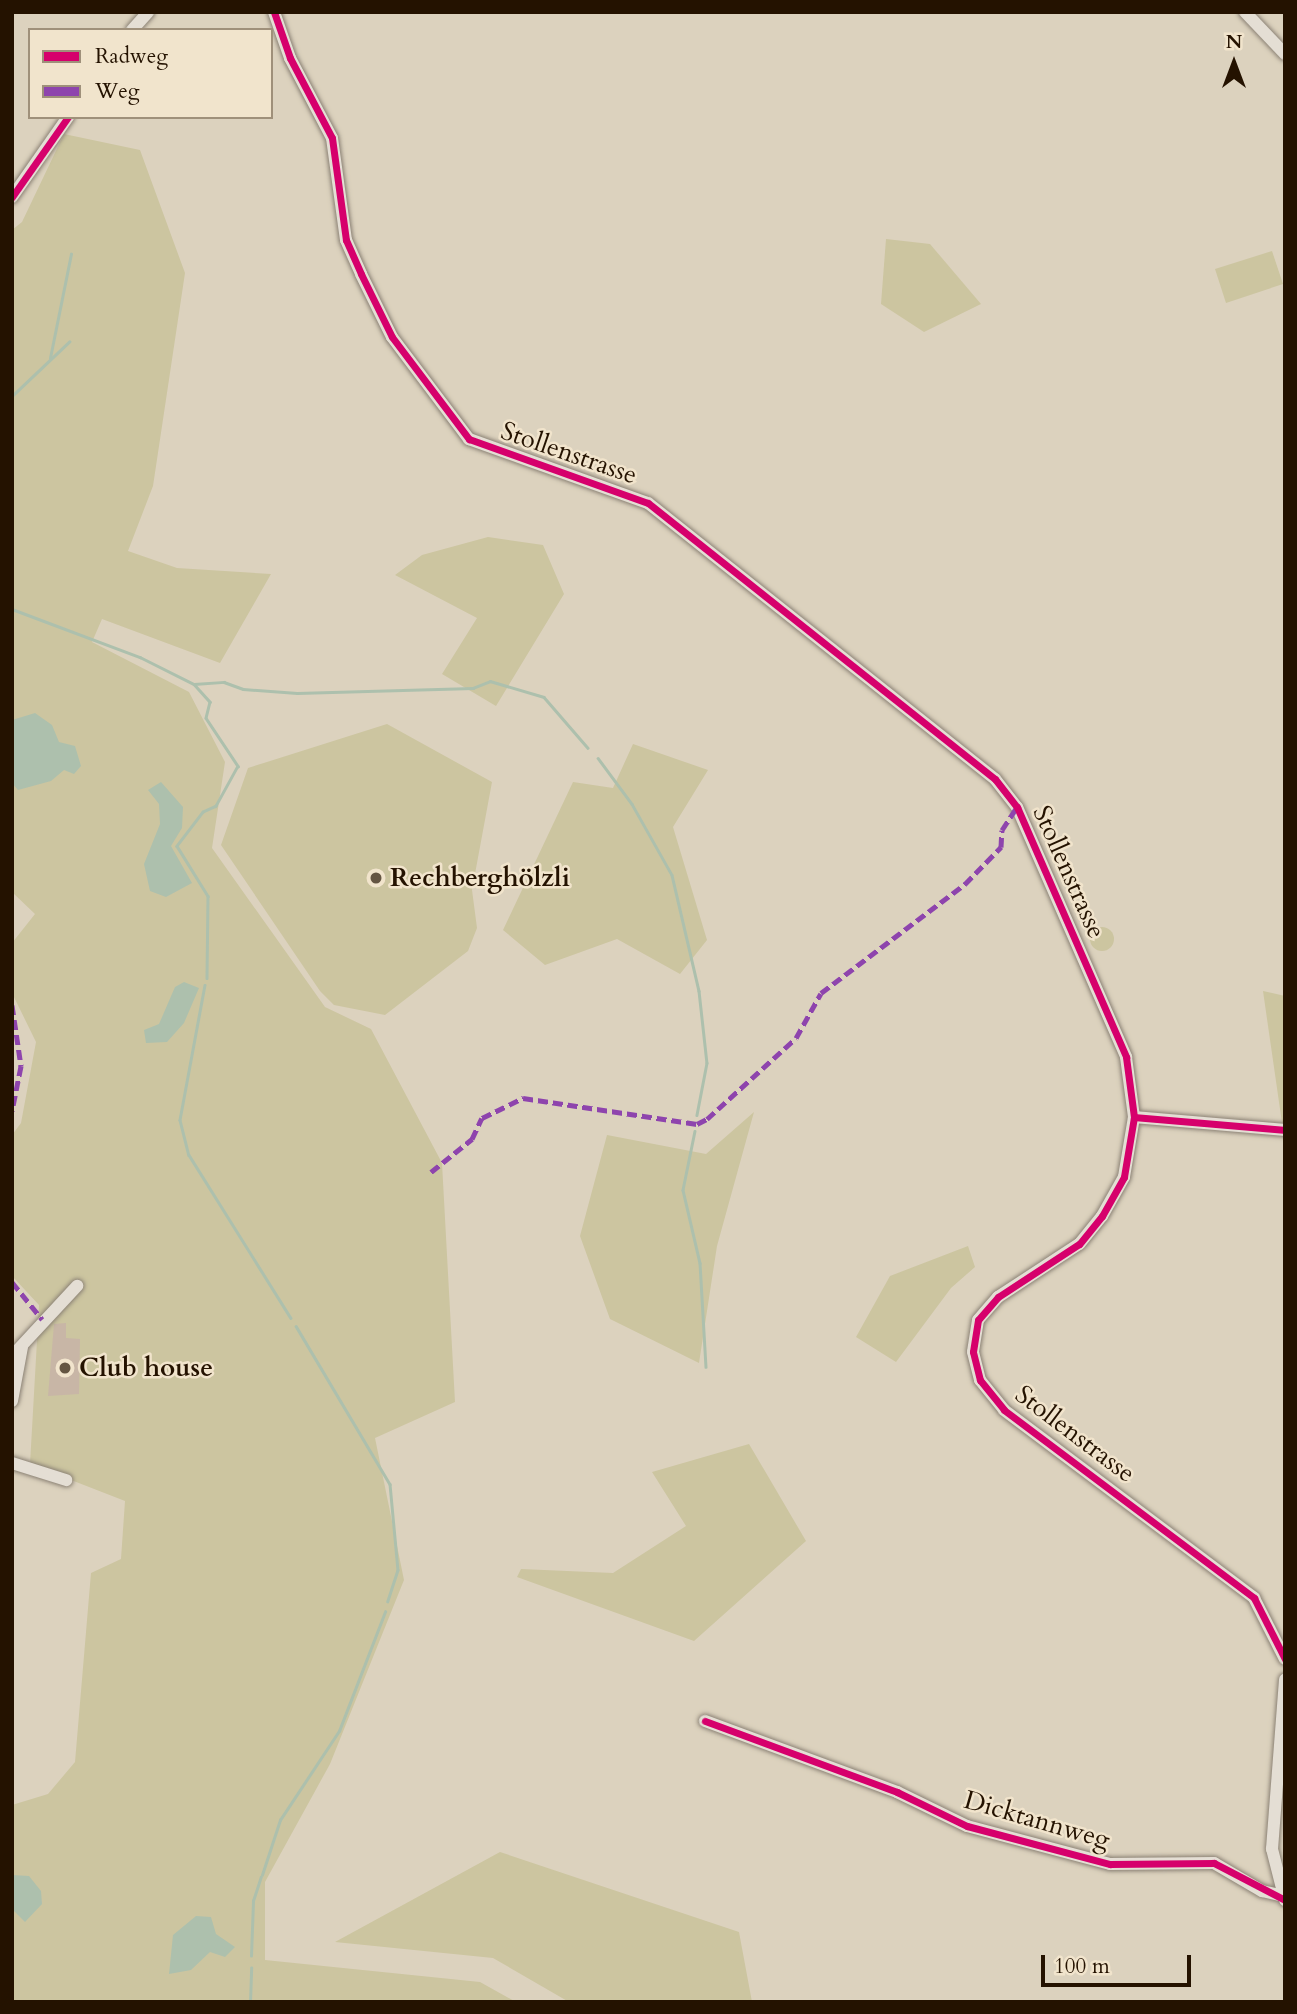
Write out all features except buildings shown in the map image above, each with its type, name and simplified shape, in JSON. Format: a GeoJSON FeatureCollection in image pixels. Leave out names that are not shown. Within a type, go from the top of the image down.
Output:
{"type":"FeatureCollection","features":[{"type":"Feature","properties":{"kind":"street"},"geometry":{"type":"LineString","coordinates":[[134,28],[148,12]]}},
{"type":"Feature","properties":{"kind":"street","name":"Stollenstrasse"},"geometry":{"type":"LineString","coordinates":[[274,12],[290,58],[332,138],[346,240],[361,274],[398,346],[468,439],[648,503],[1008,793],[1126,1057],[1134,1117],[1124,1177],[1102,1216],[1079,1244],[998,1297],[978,1320],[973,1352],[980,1380],[1004,1410],[1254,1598],[1285,1659]]}},
{"type":"Feature","properties":{"kind":"street"},"geometry":{"type":"LineString","coordinates":[[1245,12],[1285,54]]}},
{"type":"Feature","properties":{"kind":"street"},"geometry":{"type":"LineString","coordinates":[[12,197],[67,119]]}},
{"type":"Feature","properties":{"kind":"street"},"geometry":{"type":"LineString","coordinates":[[1134,1117],[1285,1130]]}},
{"type":"Feature","properties":{"kind":"street"},"geometry":{"type":"LineString","coordinates":[[12,1356],[52,1307],[77,1286]]}},
{"type":"Feature","properties":{"kind":"street"},"geometry":{"type":"LineString","coordinates":[[12,1401],[22,1346]]}},
{"type":"Feature","properties":{"kind":"street"},"geometry":{"type":"LineString","coordinates":[[12,1463],[66,1480]]}},
{"type":"Feature","properties":{"kind":"street"},"geometry":{"type":"LineString","coordinates":[[1284,1898],[1272,1849],[1285,1679]]}},
{"type":"Feature","properties":{"kind":"street","name":"Dicktannweg"},"geometry":{"type":"LineString","coordinates":[[705,1721],[897,1792],[967,1826],[1111,1864],[1214,1863],[1262,1891],[1284,1898]]}},
{"type":"Feature","properties":{"kind":"shaded area"},"geometry":{"type":"Polygon","coordinates":[[[64,134],[140,150],[185,273],[153,486],[128,551],[177,568],[271,574],[220,663],[102,619],[92,642],[189,692],[225,762],[212,848],[325,1007],[371,1029],[442,1163],[455,1402],[375,1438],[404,1580],[330,1764],[265,1882],[265,1960],[480,1982],[516,2002],[12,2002],[12,1805],[48,1794],[75,1762],[91,1573],[121,1559],[125,1501],[30,1464],[39,1305],[12,1276],[12,1135],[21,1123],[36,1042],[12,993],[12,943],[35,914],[12,892],[12,230],[22,222],[64,134]]]}},
{"type":"Feature","properties":{"kind":"shaded area"},"geometry":{"type":"Polygon","coordinates":[[[886,239],[930,244],[981,304],[924,332],[881,304],[886,239]]]}},
{"type":"Feature","properties":{"kind":"shaded area"},"geometry":{"type":"Polygon","coordinates":[[[1272,251],[1283,284],[1226,303],[1215,269],[1272,251]]]}},
{"type":"Feature","properties":{"kind":"shaded area"},"geometry":{"type":"Polygon","coordinates":[[[488,537],[543,545],[564,594],[496,706],[442,674],[477,618],[395,575],[422,555],[488,537]]]}},
{"type":"Feature","properties":{"kind":"shaded area"},"geometry":{"type":"Polygon","coordinates":[[[35,713],[52,725],[59,742],[75,746],[81,766],[74,774],[64,770],[51,781],[18,790],[12,783],[12,720],[35,713]]]}},
{"type":"Feature","properties":{"kind":"shaded area"},"geometry":{"type":"Polygon","coordinates":[[[387,724],[492,782],[472,890],[477,928],[468,951],[385,1015],[334,1005],[320,991],[221,845],[248,768],[387,724]]]}},
{"type":"Feature","properties":{"kind":"shaded area"},"geometry":{"type":"Polygon","coordinates":[[[633,744],[708,770],[673,827],[707,940],[680,974],[617,939],[545,965],[503,930],[573,782],[613,788],[633,744]]]}},
{"type":"Feature","properties":{"kind":"shaded area"},"geometry":{"type":"Polygon","coordinates":[[[161,782],[183,807],[182,828],[171,846],[192,883],[166,897],[150,891],[144,864],[160,824],[159,804],[148,790],[161,782]]]}},
{"type":"Feature","properties":{"kind":"shaded area"},"geometry":{"type":"Polygon","coordinates":[[[1102,927],[1111,930],[1114,939],[1111,948],[1102,951],[1093,948],[1090,939],[1093,930],[1102,927]]]}},
{"type":"Feature","properties":{"kind":"shaded area"},"geometry":{"type":"Polygon","coordinates":[[[184,982],[199,988],[184,1023],[167,1042],[146,1043],[144,1030],[159,1024],[175,987],[184,982]]]}},
{"type":"Feature","properties":{"kind":"shaded area"},"geometry":{"type":"Polygon","coordinates":[[[1263,991],[1285,996],[1285,1139],[1281,1116],[1263,991]]]}},
{"type":"Feature","properties":{"kind":"shaded area"},"geometry":{"type":"Polygon","coordinates":[[[754,1112],[717,1246],[699,1363],[610,1319],[580,1236],[607,1135],[706,1154],[754,1112]]]}},
{"type":"Feature","properties":{"kind":"shaded area"},"geometry":{"type":"Polygon","coordinates":[[[968,1246],[975,1267],[951,1288],[896,1362],[856,1337],[890,1276],[968,1246]]]}},
{"type":"Feature","properties":{"kind":"shaded area"},"geometry":{"type":"Polygon","coordinates":[[[749,1444],[806,1541],[694,1641],[517,1577],[521,1569],[613,1573],[686,1526],[652,1472],[749,1444]]]}},
{"type":"Feature","properties":{"kind":"shaded area"},"geometry":{"type":"Polygon","coordinates":[[[500,1852],[739,1932],[752,2002],[569,2002],[493,1958],[335,1942],[500,1852]]]}},
{"type":"Feature","properties":{"kind":"shaded area"},"geometry":{"type":"Polygon","coordinates":[[[12,1875],[29,1876],[41,1891],[42,1904],[25,1922],[12,1909],[12,1875]]]}},
{"type":"Feature","properties":{"kind":"shaded area"},"geometry":{"type":"Polygon","coordinates":[[[196,1916],[211,1917],[216,1934],[235,1947],[225,1957],[210,1952],[191,1970],[169,1974],[173,1935],[196,1916]]]}},
{"type":"Feature","properties":{"kind":"waterway"},"geometry":{"type":"LineString","coordinates":[[50,358],[71,254]]}},
{"type":"Feature","properties":{"kind":"waterway"},"geometry":{"type":"LineString","coordinates":[[12,396],[69,342]]}},
{"type":"Feature","properties":{"kind":"waterway"},"geometry":{"type":"LineString","coordinates":[[12,609],[140,657],[194,684],[210,702],[206,718],[238,766],[216,806],[203,812],[177,846],[208,896],[207,978]]}},
{"type":"Feature","properties":{"kind":"waterway"},"geometry":{"type":"LineString","coordinates":[[194,684],[224,682],[243,689],[297,693],[473,688],[490,681],[544,697],[588,748]]}},
{"type":"Feature","properties":{"kind":"waterway"},"geometry":{"type":"LineString","coordinates":[[598,758],[632,804],[672,875],[699,991],[707,1063],[697,1115]]}},
{"type":"Feature","properties":{"kind":"waterway"},"geometry":{"type":"LineString","coordinates":[[205,985],[180,1120],[189,1155],[291,1318]]}},
{"type":"Feature","properties":{"kind":"waterway"},"geometry":{"type":"LineString","coordinates":[[695,1131],[683,1190],[700,1263],[706,1367]]}},
{"type":"Feature","properties":{"kind":"waterway"},"geometry":{"type":"LineString","coordinates":[[296,1326],[390,1484],[398,1570],[388,1601]]}},
{"type":"Feature","properties":{"kind":"waterway"},"geometry":{"type":"LineString","coordinates":[[262,1875],[280,1820],[339,1731],[385,1612]]}},
{"type":"Feature","properties":{"kind":"waterway"},"geometry":{"type":"LineString","coordinates":[[251,1956],[253,1901],[261,1877]]}},
{"type":"Feature","properties":{"kind":"waterway"},"geometry":{"type":"LineString","coordinates":[[250,2002],[251,1968]]}},
{"type":"Feature","properties":{"kind":"marked path"},"geometry":{"type":"LineString","coordinates":[[431,1172],[472,1139],[482,1118],[523,1098],[697,1124],[707,1119],[796,1038],[821,993],[965,884],[1001,847],[1002,830],[1017,807]]}},
{"type":"Feature","properties":{"kind":"marked path"},"geometry":{"type":"LineString","coordinates":[[12,1005],[21,1066],[12,1111]]}},
{"type":"Feature","properties":{"kind":"marked path"},"geometry":{"type":"LineString","coordinates":[[12,1282],[42,1319]]}},
{"type":"Feature","properties":{"kind":"cycle path"},"geometry":{"type":"LineString","coordinates":[[274,12],[290,58],[332,138],[346,240],[361,274],[392,337],[469,439],[648,503],[995,779],[1017,807],[1126,1057],[1134,1117],[1124,1177],[1102,1216],[1079,1244],[998,1297],[978,1320],[973,1352],[980,1380],[1004,1410],[1254,1598],[1285,1659]]}},
{"type":"Feature","properties":{"kind":"cycle path"},"geometry":{"type":"LineString","coordinates":[[12,197],[67,119]]}},
{"type":"Feature","properties":{"kind":"cycle path"},"geometry":{"type":"LineString","coordinates":[[1134,1117],[1285,1130]]}},
{"type":"Feature","properties":{"kind":"cycle path"},"geometry":{"type":"LineString","coordinates":[[705,1721],[897,1792],[967,1826],[1110,1864],[1214,1863],[1285,1900]]}},
{"type":"Feature","properties":{"kind":"place","name":"Rechberghölzli"},"geometry":{"type":"Point","coordinates":[376,878]}},
{"type":"Feature","properties":{"kind":"place","name":"Club house"},"geometry":{"type":"Point","coordinates":[65,1368]}}]}
